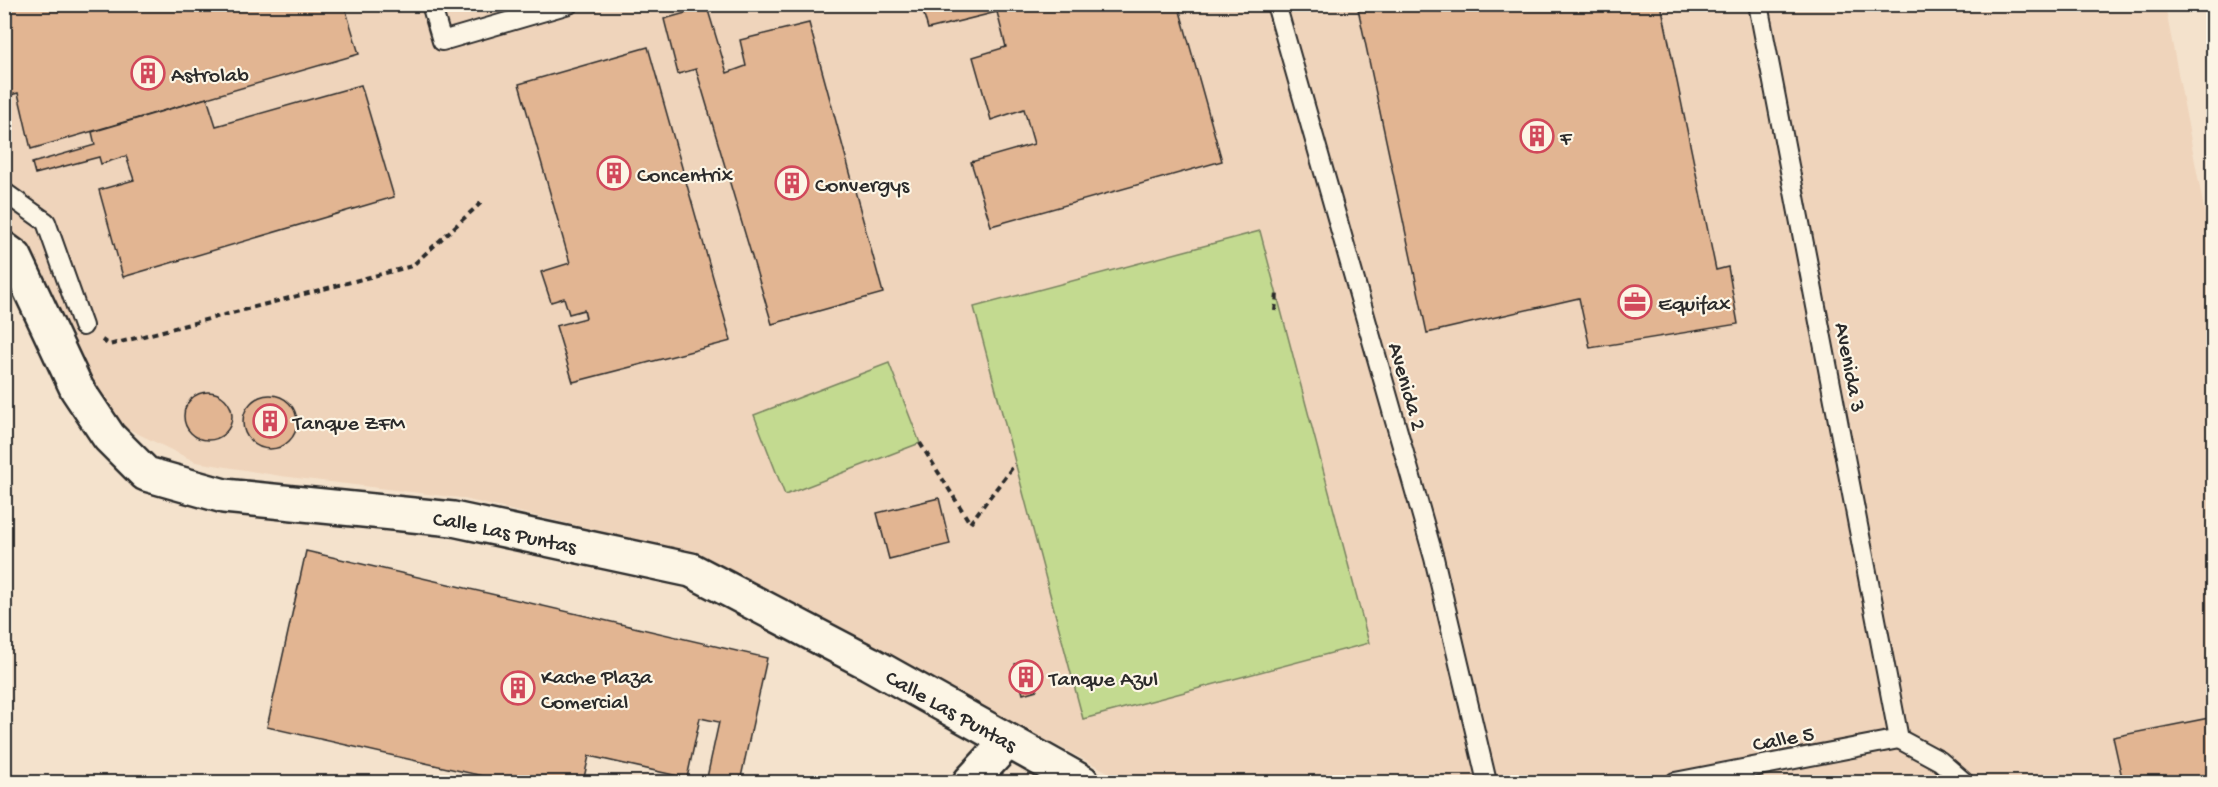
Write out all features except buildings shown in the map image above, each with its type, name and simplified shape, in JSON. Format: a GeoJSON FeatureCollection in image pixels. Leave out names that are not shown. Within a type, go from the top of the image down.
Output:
{"type":"FeatureCollection","features":[{"type":"Feature","properties":{"kind":"street","name":"Calle Las Puntas"},"geometry":{"type":"LineString","coordinates":[[4,249],[15,257],[77,389],[109,437],[146,474],[224,496],[453,519],[691,570],[869,663],[1082,783]]}},
{"type":"Feature","properties":{"kind":"street"},"geometry":{"type":"LineString","coordinates":[[970,783],[1007,742]]}},
{"type":"Feature","properties":{"kind":"lane"},"geometry":{"type":"LineString","coordinates":[[431,4],[442,41],[569,4]]}},
{"type":"Feature","properties":{"kind":"lane","name":"Avenida 2"},"geometry":{"type":"LineString","coordinates":[[1276,4],[1434,558],[1487,783]]}},
{"type":"Feature","properties":{"kind":"lane","name":"Avenida 3"},"geometry":{"type":"LineString","coordinates":[[1758,4],[1899,739]]}},
{"type":"Feature","properties":{"kind":"lane"},"geometry":{"type":"LineString","coordinates":[[4,192],[46,222],[83,326]]}},
{"type":"Feature","properties":{"kind":"lane"},"geometry":{"type":"LineString","coordinates":[[1899,739],[1940,761],[1964,783]]}},
{"type":"Feature","properties":{"kind":"lane","name":"Calle 5"},"geometry":{"type":"LineString","coordinates":[[1675,783],[1899,739]]}},
{"type":"Feature","properties":{"kind":"path"},"geometry":{"type":"LineString","coordinates":[[109,345],[412,266],[484,200]]}},
{"type":"Feature","properties":{"kind":"path"},"geometry":{"type":"LineString","coordinates":[[1275,311],[1277,294]]}},
{"type":"Feature","properties":{"kind":"path"},"geometry":{"type":"LineString","coordinates":[[920,443],[970,523],[1015,464]]}},
{"type":"Feature","properties":{"kind":"shaded area"},"geometry":{"type":"Polygon","coordinates":[[[5,5],[2165,5],[2213,256],[2213,782],[1127,782],[681,550],[460,498],[281,476],[196,462],[120,425],[101,396],[24,244],[5,231],[5,5]]]}},
{"type":"Feature","properties":{"kind":"green space"},"geometry":{"type":"Polygon","coordinates":[[[1260,231],[1369,643],[1083,719],[974,307],[1260,231]]]}},
{"type":"Feature","properties":{"kind":"green space"},"geometry":{"type":"Polygon","coordinates":[[[889,363],[920,443],[785,495],[754,415],[889,363]]]}},
{"type":"Feature","properties":{"kind":"place","name":"Astrolab"},"geometry":{"type":"Point","coordinates":[148,73]}},
{"type":"Feature","properties":{"kind":"place","name":"F"},"geometry":{"type":"Point","coordinates":[1537,136]}},
{"type":"Feature","properties":{"kind":"place","name":"Concentrix"},"geometry":{"type":"Point","coordinates":[614,173]}},
{"type":"Feature","properties":{"kind":"place","name":"Convergys"},"geometry":{"type":"Point","coordinates":[792,183]}},
{"type":"Feature","properties":{"kind":"place","name":"Equifax"},"geometry":{"type":"Point","coordinates":[1635,302]}},
{"type":"Feature","properties":{"kind":"place","name":"Tanque ZFM"},"geometry":{"type":"Point","coordinates":[270,421]}},
{"type":"Feature","properties":{"kind":"place","name":"Tanque Azul"},"geometry":{"type":"Point","coordinates":[1026,677]}},
{"type":"Feature","properties":{"kind":"place","name":"Kache Plaza Comercial"},"geometry":{"type":"Point","coordinates":[518,688]}}]}
